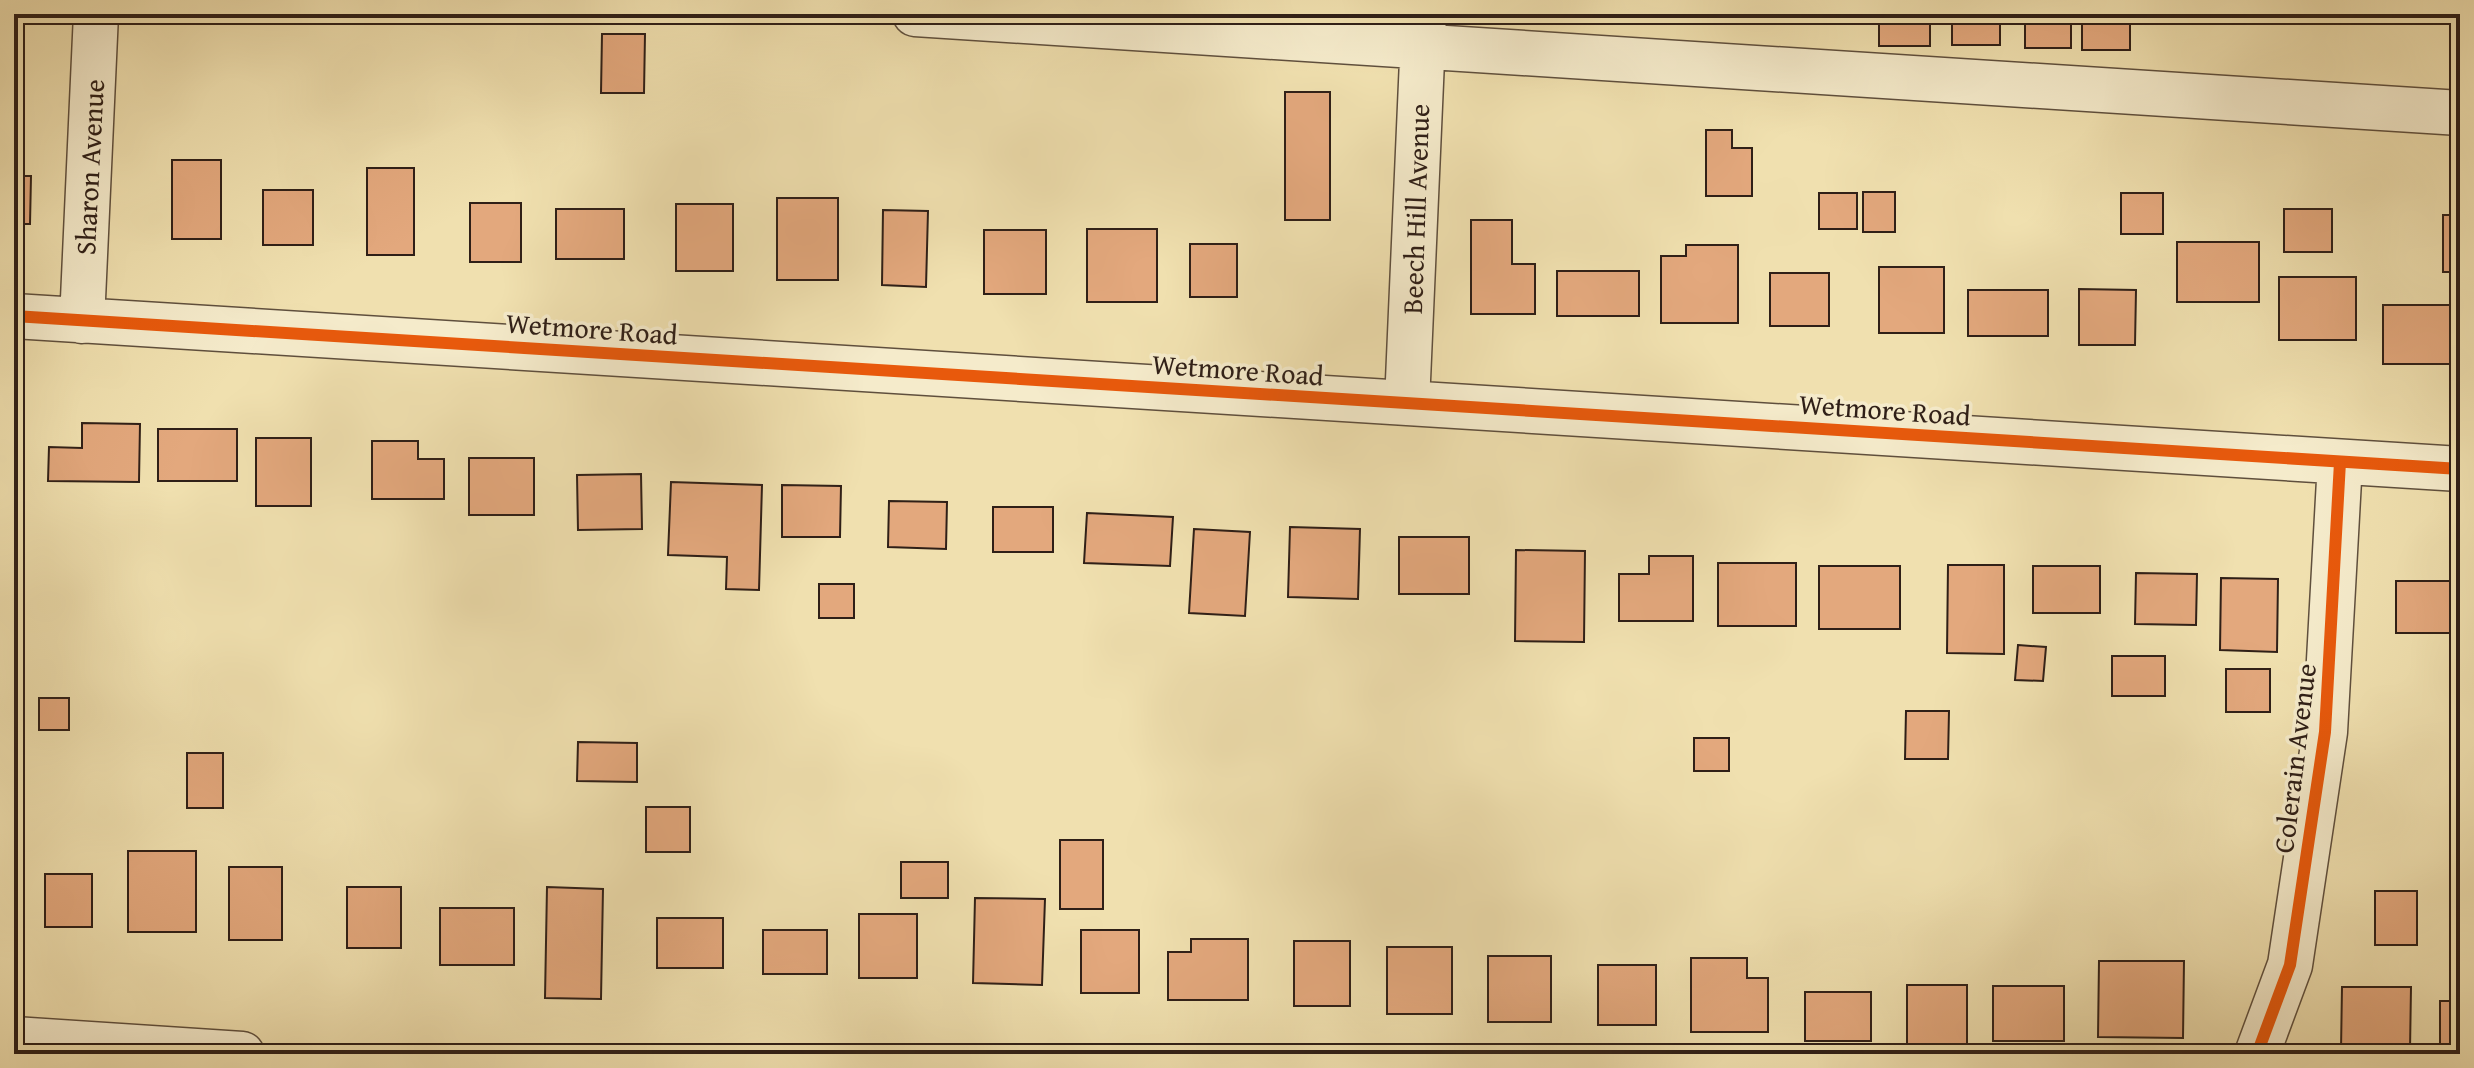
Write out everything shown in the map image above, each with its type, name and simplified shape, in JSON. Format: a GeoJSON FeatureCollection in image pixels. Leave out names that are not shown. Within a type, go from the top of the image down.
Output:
{"type":"FeatureCollection","features":[{"type":"Feature","properties":{"kind":"street","name":"Sharon Avenue"},"geometry":{"type":"LineString","coordinates":[[82,321],[96,14]]}},
{"type":"Feature","properties":{"kind":"street"},"geometry":{"type":"LineString","coordinates":[[915,14],[1423,30],[2460,113]]}},
{"type":"Feature","properties":{"kind":"street","name":"Beech Hill Avenue"},"geometry":{"type":"LineString","coordinates":[[1407,403],[1423,30]]}},
{"type":"Feature","properties":{"kind":"street","name":"Wetmore Road"},"geometry":{"type":"LineString","coordinates":[[14,316],[2460,469]]}},
{"type":"Feature","properties":{"kind":"street","name":"Colerain Avenue"},"geometry":{"type":"LineString","coordinates":[[2257,1054],[2290,965],[2325,732],[2340,462]]}},
{"type":"Feature","properties":{"kind":"street"},"geometry":{"type":"LineString","coordinates":[[14,1039],[242,1054]]}},
{"type":"Feature","properties":{"kind":"building"},"geometry":{"type":"Polygon","coordinates":[[[1879,14],[1930,14],[1930,46],[1879,46],[1879,14]]]}},
{"type":"Feature","properties":{"kind":"building"},"geometry":{"type":"Polygon","coordinates":[[[1952,14],[2000,14],[2000,45],[1952,45],[1952,14]]]}},
{"type":"Feature","properties":{"kind":"building"},"geometry":{"type":"Polygon","coordinates":[[[2025,14],[2071,14],[2071,48],[2025,48],[2025,14]]]}},
{"type":"Feature","properties":{"kind":"building"},"geometry":{"type":"Polygon","coordinates":[[[2082,14],[2130,14],[2130,50],[2082,50],[2082,14]]]}},
{"type":"Feature","properties":{"kind":"building"},"geometry":{"type":"Polygon","coordinates":[[[602,34],[645,34],[644,93],[601,93],[602,34]]]}},
{"type":"Feature","properties":{"kind":"building"},"geometry":{"type":"Polygon","coordinates":[[[1285,92],[1330,92],[1330,220],[1285,220],[1285,92]]]}},
{"type":"Feature","properties":{"kind":"building"},"geometry":{"type":"Polygon","coordinates":[[[1706,130],[1732,130],[1732,148],[1752,148],[1752,196],[1706,196],[1706,130]]]}},
{"type":"Feature","properties":{"kind":"building"},"geometry":{"type":"Polygon","coordinates":[[[172,160],[221,160],[221,239],[172,239],[172,160]]]}},
{"type":"Feature","properties":{"kind":"building"},"geometry":{"type":"Polygon","coordinates":[[[367,168],[414,168],[414,255],[367,255],[367,168]]]}},
{"type":"Feature","properties":{"kind":"building"},"geometry":{"type":"Polygon","coordinates":[[[14,176],[31,176],[30,224],[14,224],[14,176]]]}},
{"type":"Feature","properties":{"kind":"building"},"geometry":{"type":"Polygon","coordinates":[[[263,190],[313,190],[313,245],[263,245],[263,190]]]}},
{"type":"Feature","properties":{"kind":"building"},"geometry":{"type":"Polygon","coordinates":[[[1863,192],[1895,192],[1895,232],[1863,232],[1863,192]]]}},
{"type":"Feature","properties":{"kind":"building"},"geometry":{"type":"Polygon","coordinates":[[[1819,193],[1857,193],[1857,229],[1819,229],[1819,193]]]}},
{"type":"Feature","properties":{"kind":"building"},"geometry":{"type":"Polygon","coordinates":[[[2121,193],[2163,193],[2163,234],[2121,234],[2121,193]]]}},
{"type":"Feature","properties":{"kind":"building"},"geometry":{"type":"Polygon","coordinates":[[[777,198],[838,198],[838,280],[777,280],[777,198]]]}},
{"type":"Feature","properties":{"kind":"building"},"geometry":{"type":"Polygon","coordinates":[[[470,203],[521,203],[521,262],[470,262],[470,203]]]}},
{"type":"Feature","properties":{"kind":"building"},"geometry":{"type":"Polygon","coordinates":[[[676,204],[733,204],[733,271],[676,271],[676,204]]]}},
{"type":"Feature","properties":{"kind":"building"},"geometry":{"type":"Polygon","coordinates":[[[556,209],[624,209],[624,259],[556,259],[556,209]]]}},
{"type":"Feature","properties":{"kind":"building"},"geometry":{"type":"Polygon","coordinates":[[[2284,209],[2332,209],[2332,252],[2284,252],[2284,209]]]}},
{"type":"Feature","properties":{"kind":"building"},"geometry":{"type":"Polygon","coordinates":[[[883,210],[928,211],[926,287],[882,285],[883,210]]]}},
{"type":"Feature","properties":{"kind":"building"},"geometry":{"type":"Polygon","coordinates":[[[2443,215],[2460,215],[2460,272],[2443,272],[2443,215]]]}},
{"type":"Feature","properties":{"kind":"building"},"geometry":{"type":"Polygon","coordinates":[[[1471,220],[1512,220],[1512,264],[1535,264],[1535,314],[1471,314],[1471,220]]]}},
{"type":"Feature","properties":{"kind":"building"},"geometry":{"type":"Polygon","coordinates":[[[1087,229],[1157,229],[1157,302],[1087,302],[1087,229]]]}},
{"type":"Feature","properties":{"kind":"building"},"geometry":{"type":"Polygon","coordinates":[[[984,230],[1046,230],[1046,294],[984,294],[984,230]]]}},
{"type":"Feature","properties":{"kind":"building"},"geometry":{"type":"Polygon","coordinates":[[[2177,242],[2259,242],[2259,302],[2177,302],[2177,242]]]}},
{"type":"Feature","properties":{"kind":"building"},"geometry":{"type":"Polygon","coordinates":[[[1190,244],[1237,244],[1237,297],[1190,297],[1190,244]]]}},
{"type":"Feature","properties":{"kind":"building"},"geometry":{"type":"Polygon","coordinates":[[[1686,245],[1738,245],[1738,323],[1661,323],[1661,256],[1686,256],[1686,245]]]}},
{"type":"Feature","properties":{"kind":"building"},"geometry":{"type":"Polygon","coordinates":[[[1879,267],[1944,267],[1944,333],[1879,333],[1879,267]]]}},
{"type":"Feature","properties":{"kind":"building"},"geometry":{"type":"Polygon","coordinates":[[[1557,271],[1639,271],[1639,316],[1557,316],[1557,271]]]}},
{"type":"Feature","properties":{"kind":"building"},"geometry":{"type":"Polygon","coordinates":[[[1770,273],[1829,273],[1829,326],[1770,326],[1770,273]]]}},
{"type":"Feature","properties":{"kind":"building"},"geometry":{"type":"Polygon","coordinates":[[[2279,277],[2356,277],[2356,340],[2279,340],[2279,277]]]}},
{"type":"Feature","properties":{"kind":"building"},"geometry":{"type":"Polygon","coordinates":[[[2079,289],[2136,290],[2135,345],[2079,345],[2079,289]]]}},
{"type":"Feature","properties":{"kind":"building"},"geometry":{"type":"Polygon","coordinates":[[[1968,290],[2048,290],[2048,336],[1968,336],[1968,290]]]}},
{"type":"Feature","properties":{"kind":"building"},"geometry":{"type":"Polygon","coordinates":[[[2383,305],[2460,305],[2460,364],[2383,364],[2383,305]]]}},
{"type":"Feature","properties":{"kind":"building"},"geometry":{"type":"Polygon","coordinates":[[[82,423],[140,424],[139,482],[48,481],[49,447],[82,448],[82,423]]]}},
{"type":"Feature","properties":{"kind":"building"},"geometry":{"type":"Polygon","coordinates":[[[158,429],[237,429],[237,481],[158,481],[158,429]]]}},
{"type":"Feature","properties":{"kind":"building"},"geometry":{"type":"Polygon","coordinates":[[[256,438],[311,438],[311,506],[256,506],[256,438]]]}},
{"type":"Feature","properties":{"kind":"building"},"geometry":{"type":"Polygon","coordinates":[[[372,441],[418,441],[418,459],[444,459],[444,499],[372,499],[372,441]]]}},
{"type":"Feature","properties":{"kind":"building"},"geometry":{"type":"Polygon","coordinates":[[[469,458],[534,458],[534,515],[469,515],[469,458]]]}},
{"type":"Feature","properties":{"kind":"building"},"geometry":{"type":"Polygon","coordinates":[[[641,474],[642,529],[578,530],[577,475],[641,474]]]}},
{"type":"Feature","properties":{"kind":"building"},"geometry":{"type":"Polygon","coordinates":[[[671,482],[762,485],[759,590],[726,589],[727,557],[668,555],[671,482]]]}},
{"type":"Feature","properties":{"kind":"building"},"geometry":{"type":"Polygon","coordinates":[[[782,485],[841,486],[840,537],[782,537],[782,485]]]}},
{"type":"Feature","properties":{"kind":"building"},"geometry":{"type":"Polygon","coordinates":[[[889,501],[947,502],[946,549],[888,547],[889,501]]]}},
{"type":"Feature","properties":{"kind":"building"},"geometry":{"type":"Polygon","coordinates":[[[993,507],[1053,507],[1053,552],[993,552],[993,507]]]}},
{"type":"Feature","properties":{"kind":"building"},"geometry":{"type":"Polygon","coordinates":[[[1087,513],[1173,517],[1170,566],[1084,563],[1087,513]]]}},
{"type":"Feature","properties":{"kind":"building"},"geometry":{"type":"Polygon","coordinates":[[[1290,527],[1360,529],[1358,599],[1288,597],[1290,527]]]}},
{"type":"Feature","properties":{"kind":"building"},"geometry":{"type":"Polygon","coordinates":[[[1194,529],[1250,532],[1245,616],[1189,613],[1194,529]]]}},
{"type":"Feature","properties":{"kind":"building"},"geometry":{"type":"Polygon","coordinates":[[[1399,537],[1469,537],[1469,594],[1399,594],[1399,537]]]}},
{"type":"Feature","properties":{"kind":"building"},"geometry":{"type":"Polygon","coordinates":[[[1516,550],[1585,551],[1584,642],[1515,641],[1516,550]]]}},
{"type":"Feature","properties":{"kind":"building"},"geometry":{"type":"Polygon","coordinates":[[[1649,556],[1693,556],[1693,621],[1619,621],[1619,574],[1649,574],[1649,556]]]}},
{"type":"Feature","properties":{"kind":"building"},"geometry":{"type":"Polygon","coordinates":[[[1718,563],[1796,563],[1796,626],[1718,626],[1718,563]]]}},
{"type":"Feature","properties":{"kind":"building"},"geometry":{"type":"Polygon","coordinates":[[[1948,565],[2004,565],[2004,654],[1947,653],[1948,565]]]}},
{"type":"Feature","properties":{"kind":"building"},"geometry":{"type":"Polygon","coordinates":[[[1819,566],[1900,566],[1900,629],[1819,629],[1819,566]]]}},
{"type":"Feature","properties":{"kind":"building"},"geometry":{"type":"Polygon","coordinates":[[[2033,566],[2100,566],[2100,613],[2033,613],[2033,566]]]}},
{"type":"Feature","properties":{"kind":"building"},"geometry":{"type":"Polygon","coordinates":[[[2136,573],[2197,574],[2196,625],[2135,624],[2136,573]]]}},
{"type":"Feature","properties":{"kind":"building"},"geometry":{"type":"Polygon","coordinates":[[[2221,578],[2278,579],[2277,652],[2220,650],[2221,578]]]}},
{"type":"Feature","properties":{"kind":"building"},"geometry":{"type":"Polygon","coordinates":[[[2396,581],[2452,581],[2452,633],[2396,633],[2396,581]]]}},
{"type":"Feature","properties":{"kind":"building"},"geometry":{"type":"Polygon","coordinates":[[[819,584],[854,584],[854,618],[819,618],[819,584]]]}},
{"type":"Feature","properties":{"kind":"building"},"geometry":{"type":"Polygon","coordinates":[[[2018,645],[2046,647],[2043,681],[2015,680],[2018,645]]]}},
{"type":"Feature","properties":{"kind":"building"},"geometry":{"type":"Polygon","coordinates":[[[2112,656],[2165,656],[2165,696],[2112,696],[2112,656]]]}},
{"type":"Feature","properties":{"kind":"building"},"geometry":{"type":"Polygon","coordinates":[[[2226,669],[2270,669],[2270,712],[2226,712],[2226,669]]]}},
{"type":"Feature","properties":{"kind":"building"},"geometry":{"type":"Polygon","coordinates":[[[39,698],[69,698],[69,730],[39,730],[39,698]]]}},
{"type":"Feature","properties":{"kind":"building"},"geometry":{"type":"Polygon","coordinates":[[[1906,711],[1949,711],[1948,759],[1905,759],[1906,711]]]}},
{"type":"Feature","properties":{"kind":"building"},"geometry":{"type":"Polygon","coordinates":[[[1694,738],[1729,738],[1729,771],[1694,771],[1694,738]]]}},
{"type":"Feature","properties":{"kind":"building"},"geometry":{"type":"Polygon","coordinates":[[[578,742],[637,743],[637,782],[577,781],[578,742]]]}},
{"type":"Feature","properties":{"kind":"building"},"geometry":{"type":"Polygon","coordinates":[[[187,753],[223,753],[223,808],[187,808],[187,753]]]}},
{"type":"Feature","properties":{"kind":"building"},"geometry":{"type":"Polygon","coordinates":[[[646,807],[690,807],[690,852],[646,852],[646,807]]]}},
{"type":"Feature","properties":{"kind":"building"},"geometry":{"type":"Polygon","coordinates":[[[1060,840],[1103,840],[1103,909],[1060,909],[1060,840]]]}},
{"type":"Feature","properties":{"kind":"building"},"geometry":{"type":"Polygon","coordinates":[[[128,851],[196,851],[196,932],[128,932],[128,851]]]}},
{"type":"Feature","properties":{"kind":"building"},"geometry":{"type":"Polygon","coordinates":[[[901,862],[948,862],[948,898],[901,898],[901,862]]]}},
{"type":"Feature","properties":{"kind":"building"},"geometry":{"type":"Polygon","coordinates":[[[229,867],[282,867],[282,940],[229,940],[229,867]]]}},
{"type":"Feature","properties":{"kind":"building"},"geometry":{"type":"Polygon","coordinates":[[[45,874],[92,874],[92,927],[45,927],[45,874]]]}},
{"type":"Feature","properties":{"kind":"building"},"geometry":{"type":"Polygon","coordinates":[[[347,887],[401,887],[401,948],[347,948],[347,887]]]}},
{"type":"Feature","properties":{"kind":"building"},"geometry":{"type":"Polygon","coordinates":[[[547,887],[603,889],[601,999],[545,998],[547,887]]]}},
{"type":"Feature","properties":{"kind":"building"},"geometry":{"type":"Polygon","coordinates":[[[2375,891],[2417,891],[2417,945],[2375,945],[2375,891]]]}},
{"type":"Feature","properties":{"kind":"building"},"geometry":{"type":"Polygon","coordinates":[[[975,898],[1045,899],[1042,985],[973,983],[975,898]]]}},
{"type":"Feature","properties":{"kind":"building"},"geometry":{"type":"Polygon","coordinates":[[[440,908],[514,908],[514,965],[440,965],[440,908]]]}},
{"type":"Feature","properties":{"kind":"building"},"geometry":{"type":"Polygon","coordinates":[[[859,914],[917,914],[917,978],[859,978],[859,914]]]}},
{"type":"Feature","properties":{"kind":"building"},"geometry":{"type":"Polygon","coordinates":[[[657,918],[723,918],[723,968],[657,968],[657,918]]]}},
{"type":"Feature","properties":{"kind":"building"},"geometry":{"type":"Polygon","coordinates":[[[763,930],[827,930],[827,974],[763,974],[763,930]]]}},
{"type":"Feature","properties":{"kind":"building"},"geometry":{"type":"Polygon","coordinates":[[[1081,930],[1139,930],[1139,993],[1081,993],[1081,930]]]}},
{"type":"Feature","properties":{"kind":"building"},"geometry":{"type":"Polygon","coordinates":[[[1191,939],[1248,939],[1248,1000],[1168,1000],[1168,952],[1191,952],[1191,939]]]}},
{"type":"Feature","properties":{"kind":"building"},"geometry":{"type":"Polygon","coordinates":[[[1294,941],[1350,941],[1350,1006],[1294,1006],[1294,941]]]}},
{"type":"Feature","properties":{"kind":"building"},"geometry":{"type":"Polygon","coordinates":[[[1387,947],[1452,947],[1452,1014],[1387,1014],[1387,947]]]}},
{"type":"Feature","properties":{"kind":"building"},"geometry":{"type":"Polygon","coordinates":[[[1488,956],[1551,956],[1551,1022],[1488,1022],[1488,956]]]}},
{"type":"Feature","properties":{"kind":"building"},"geometry":{"type":"Polygon","coordinates":[[[1691,958],[1747,958],[1747,978],[1768,978],[1768,1032],[1691,1032],[1691,958]]]}},
{"type":"Feature","properties":{"kind":"building"},"geometry":{"type":"Polygon","coordinates":[[[2099,961],[2184,961],[2183,1038],[2098,1037],[2099,961]]]}},
{"type":"Feature","properties":{"kind":"building"},"geometry":{"type":"Polygon","coordinates":[[[1598,965],[1656,965],[1656,1025],[1598,1025],[1598,965]]]}},
{"type":"Feature","properties":{"kind":"building"},"geometry":{"type":"Polygon","coordinates":[[[1907,985],[1967,985],[1967,1045],[1907,1044],[1907,985]]]}},
{"type":"Feature","properties":{"kind":"building"},"geometry":{"type":"Polygon","coordinates":[[[1993,986],[2064,986],[2064,1041],[1993,1041],[1993,986]]]}},
{"type":"Feature","properties":{"kind":"building"},"geometry":{"type":"Polygon","coordinates":[[[2342,987],[2411,987],[2410,1050],[2341,1050],[2342,987]]]}},
{"type":"Feature","properties":{"kind":"building"},"geometry":{"type":"Polygon","coordinates":[[[1805,992],[1871,992],[1871,1041],[1805,1041],[1805,992]]]}},
{"type":"Feature","properties":{"kind":"building"},"geometry":{"type":"Polygon","coordinates":[[[2440,1001],[2460,1001],[2460,1052],[2440,1052],[2440,1001]]]}},
{"type":"Feature","properties":{"kind":"cycle path"},"geometry":{"type":"LineString","coordinates":[[14,316],[2460,469]]}},
{"type":"Feature","properties":{"kind":"cycle path"},"geometry":{"type":"LineString","coordinates":[[2257,1054],[2290,965],[2325,732],[2340,462]]}}]}
